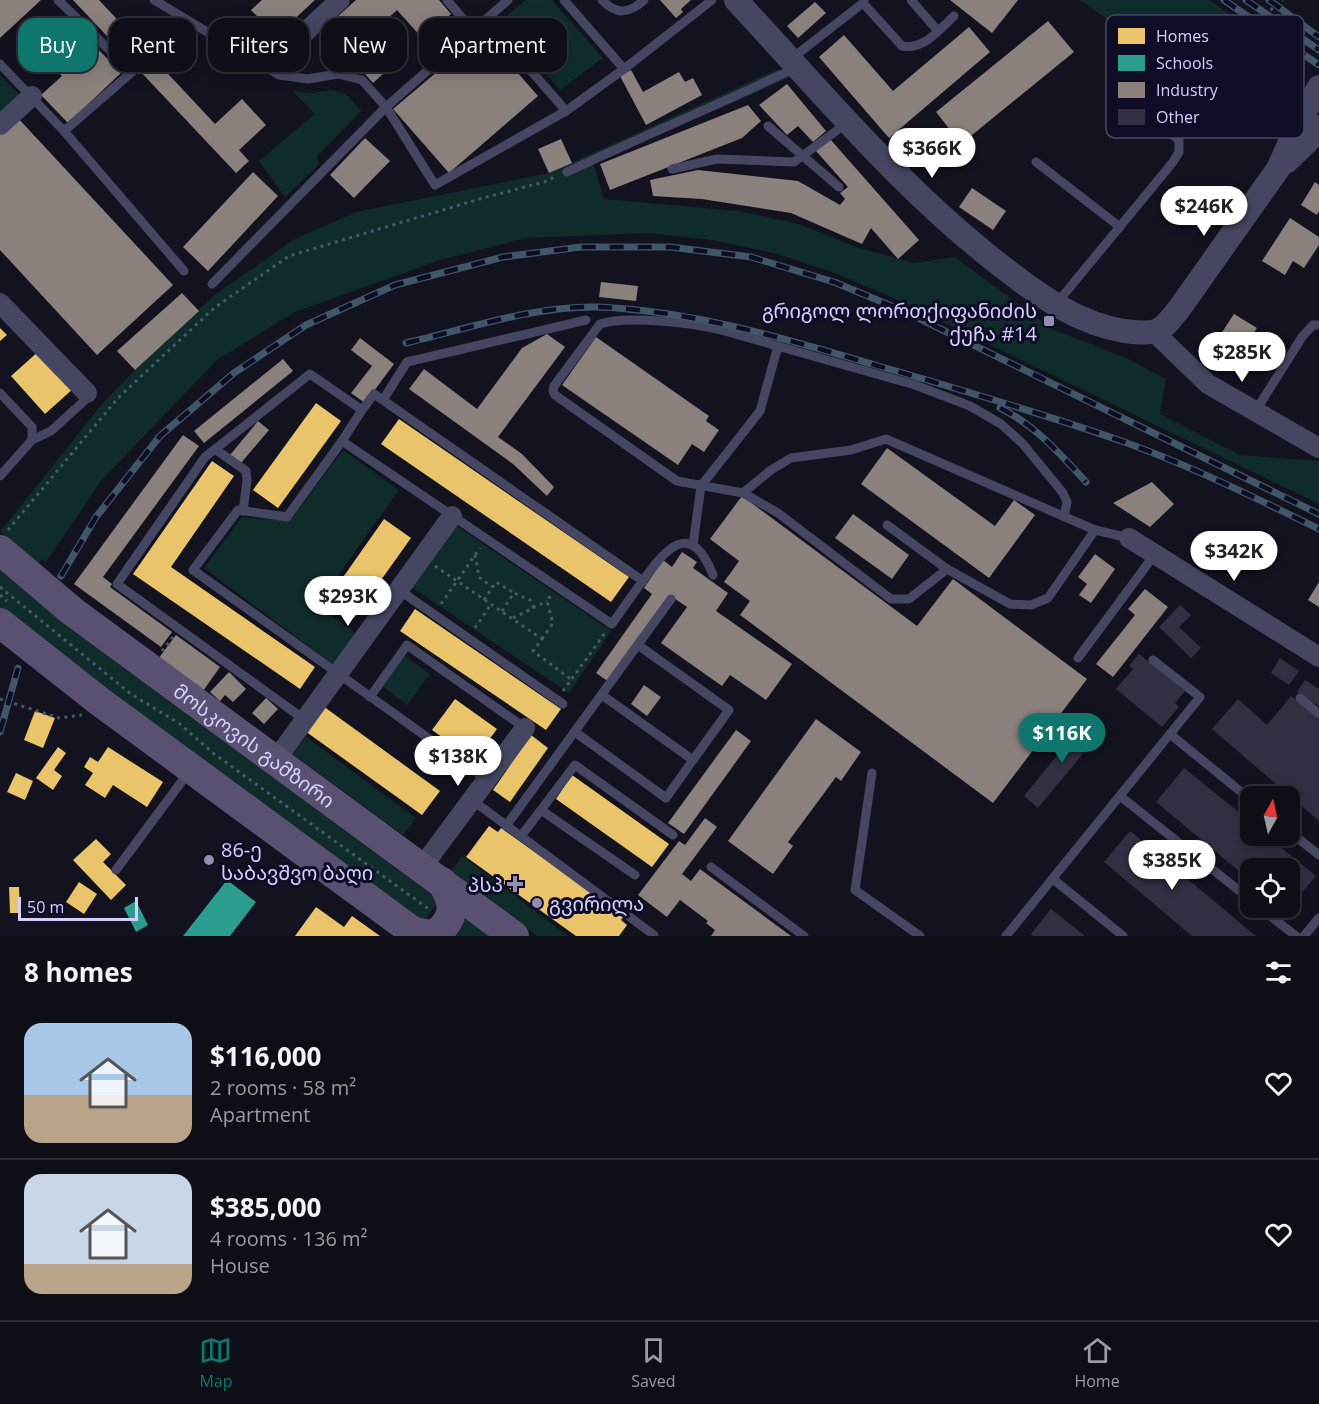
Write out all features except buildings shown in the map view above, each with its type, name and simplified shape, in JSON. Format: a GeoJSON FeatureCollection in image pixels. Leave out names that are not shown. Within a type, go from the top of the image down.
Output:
{"type":"FeatureCollection","features":[{"type":"Feature","properties":{"kind":"main road","name":"მოსკოვის გამზირი"},"geometry":{"type":"LineString","coordinates":[[2,543],[13,607],[275,761],[514,936]]}},
{"type":"Feature","properties":{"kind":"main road","name":"მოსკოვის გამზირი"},"geometry":{"type":"LineString","coordinates":[[13,607],[58,635],[191,768],[416,934]]}},
{"type":"Feature","properties":{"kind":"main road"},"geometry":{"type":"LineString","coordinates":[[416,934],[430,935],[438,932],[451,914],[450,895],[432,875]]}},
{"type":"Feature","properties":{"kind":"street"},"geometry":{"type":"LineString","coordinates":[[309,29],[340,0]]}},
{"type":"Feature","properties":{"kind":"street"},"geometry":{"type":"LineString","coordinates":[[736,0],[848,122],[944,220],[976,248],[1056,305],[1088,321],[1113,329],[1154,332],[1165,325],[1179,309],[1278,169],[1292,138]]}},
{"type":"Feature","properties":{"kind":"street"},"geometry":{"type":"LineString","coordinates":[[1304,113],[1319,87]]}},
{"type":"Feature","properties":{"kind":"street"},"geometry":{"type":"LineString","coordinates":[[0,125],[32,96]]}},
{"type":"Feature","properties":{"kind":"street"},"geometry":{"type":"LineString","coordinates":[[1278,169],[1317,134]]}},
{"type":"Feature","properties":{"kind":"street"},"geometry":{"type":"LineString","coordinates":[[0,303],[86,397]]}},
{"type":"Feature","properties":{"kind":"street"},"geometry":{"type":"LineString","coordinates":[[1154,332],[1208,384],[1319,448]]}},
{"type":"Feature","properties":{"kind":"street"},"geometry":{"type":"LineString","coordinates":[[275,761],[452,516]]}},
{"type":"Feature","properties":{"kind":"street"},"geometry":{"type":"LineString","coordinates":[[1129,538],[1319,657]]}},
{"type":"Feature","properties":{"kind":"street"},"geometry":{"type":"LineString","coordinates":[[432,875],[472,800],[525,728]]}},
{"type":"Feature","properties":{"kind":"lane"},"geometry":{"type":"LineString","coordinates":[[58,0],[132,72],[64,131]]}},
{"type":"Feature","properties":{"kind":"lane"},"geometry":{"type":"LineString","coordinates":[[154,0],[279,75],[308,79],[338,74],[362,80],[386,107],[435,185],[566,111],[712,0]]}},
{"type":"Feature","properties":{"kind":"lane"},"geometry":{"type":"LineString","coordinates":[[447,0],[463,18]]}},
{"type":"Feature","properties":{"kind":"lane"},"geometry":{"type":"LineString","coordinates":[[488,18],[508,0]]}},
{"type":"Feature","properties":{"kind":"lane"},"geometry":{"type":"LineString","coordinates":[[564,0],[624,69]]}},
{"type":"Feature","properties":{"kind":"lane"},"geometry":{"type":"LineString","coordinates":[[602,0],[610,8],[620,12],[630,11],[644,0]]}},
{"type":"Feature","properties":{"kind":"lane"},"geometry":{"type":"LineString","coordinates":[[911,0],[938,31]]}},
{"type":"Feature","properties":{"kind":"lane"},"geometry":{"type":"LineString","coordinates":[[567,172],[746,92],[794,63],[864,2],[902,46],[912,48],[919,46],[954,16]]}},
{"type":"Feature","properties":{"kind":"lane"},"geometry":{"type":"LineString","coordinates":[[0,64],[64,131],[184,271]]}},
{"type":"Feature","properties":{"kind":"lane"},"geometry":{"type":"LineString","coordinates":[[212,284],[386,107],[426,72]]}},
{"type":"Feature","properties":{"kind":"lane"},"geometry":{"type":"LineString","coordinates":[[532,72],[566,111]]}},
{"type":"Feature","properties":{"kind":"lane"},"geometry":{"type":"LineString","coordinates":[[672,169],[717,159],[794,162],[848,122]]}},
{"type":"Feature","properties":{"kind":"lane"},"geometry":{"type":"LineString","coordinates":[[768,126],[839,187]]}},
{"type":"Feature","properties":{"kind":"lane"},"geometry":{"type":"LineString","coordinates":[[1056,305],[1173,162],[1179,152],[1179,140],[1177,138]]}},
{"type":"Feature","properties":{"kind":"lane"},"geometry":{"type":"LineString","coordinates":[[1036,162],[1120,227]]}},
{"type":"Feature","properties":{"kind":"lane"},"geometry":{"type":"LineString","coordinates":[[382,400],[407,362],[586,320]]}},
{"type":"Feature","properties":{"kind":"lane"},"geometry":{"type":"LineString","coordinates":[[947,569],[909,600],[891,598],[778,513],[743,493],[677,481],[555,395],[554,386],[600,324],[611,320],[630,320],[704,326],[915,385],[970,406],[1001,424],[1023,444],[1063,493],[1067,502],[1064,517]]}},
{"type":"Feature","properties":{"kind":"lane"},"geometry":{"type":"LineString","coordinates":[[1255,412],[1302,337],[1313,325],[1319,325]]}},
{"type":"Feature","properties":{"kind":"lane"},"geometry":{"type":"LineString","coordinates":[[693,545],[700,486],[760,411],[778,346]]}},
{"type":"Feature","properties":{"kind":"lane"},"geometry":{"type":"LineString","coordinates":[[305,720],[117,584],[205,457],[310,374],[362,411]]}},
{"type":"Feature","properties":{"kind":"lane"},"geometry":{"type":"LineString","coordinates":[[0,393],[32,427],[32,440]]}},
{"type":"Feature","properties":{"kind":"lane"},"geometry":{"type":"LineString","coordinates":[[487,780],[194,570],[238,510],[287,517],[374,394],[643,581]]}},
{"type":"Feature","properties":{"kind":"lane"},"geometry":{"type":"LineString","coordinates":[[0,476],[32,440],[51,431],[86,397]]}},
{"type":"Feature","properties":{"kind":"lane"},"geometry":{"type":"LineString","coordinates":[[743,493],[771,470],[791,458],[851,450],[886,438],[1095,530],[1129,538]]}},
{"type":"Feature","properties":{"kind":"lane"},"geometry":{"type":"LineString","coordinates":[[342,441],[612,624],[661,555],[675,545],[685,543],[693,545],[706,558],[713,575]]}},
{"type":"Feature","properties":{"kind":"lane"},"geometry":{"type":"LineString","coordinates":[[214,449],[246,471],[243,511]]}},
{"type":"Feature","properties":{"kind":"lane"},"geometry":{"type":"LineString","coordinates":[[887,525],[947,569],[1010,603],[1031,605],[1048,598],[1095,530]]}},
{"type":"Feature","properties":{"kind":"lane"},"geometry":{"type":"LineString","coordinates":[[1078,658],[1155,554]]}},
{"type":"Feature","properties":{"kind":"lane"},"geometry":{"type":"LineString","coordinates":[[399,590],[560,701]]}},
{"type":"Feature","properties":{"kind":"lane"},"geometry":{"type":"LineString","coordinates":[[506,826],[671,599]]}},
{"type":"Feature","properties":{"kind":"lane"},"geometry":{"type":"LineString","coordinates":[[370,697],[407,645],[525,728]]}},
{"type":"Feature","properties":{"kind":"lane"},"geometry":{"type":"LineString","coordinates":[[575,732],[666,798],[729,710],[638,645]]}},
{"type":"Feature","properties":{"kind":"lane"},"geometry":{"type":"LineString","coordinates":[[1006,936],[1200,697],[1153,660]]}},
{"type":"Feature","properties":{"kind":"lane"},"geometry":{"type":"LineString","coordinates":[[602,695],[693,760]]}},
{"type":"Feature","properties":{"kind":"lane"},"geometry":{"type":"LineString","coordinates":[[1300,698],[1319,714]]}},
{"type":"Feature","properties":{"kind":"lane"},"geometry":{"type":"LineString","coordinates":[[1170,734],[1240,791]]}},
{"type":"Feature","properties":{"kind":"lane"},"geometry":{"type":"LineString","coordinates":[[521,836],[575,765],[673,835]]}},
{"type":"Feature","properties":{"kind":"lane"},"geometry":{"type":"LineString","coordinates":[[116,870],[191,768]]}},
{"type":"Feature","properties":{"kind":"lane"},"geometry":{"type":"LineString","coordinates":[[872,773],[855,890],[920,936]]}},
{"type":"Feature","properties":{"kind":"lane"},"geometry":{"type":"LineString","coordinates":[[1120,796],[1240,891]]}},
{"type":"Feature","properties":{"kind":"lane"},"geometry":{"type":"LineString","coordinates":[[472,800],[654,936]]}},
{"type":"Feature","properties":{"kind":"lane"},"geometry":{"type":"LineString","coordinates":[[541,810],[635,875]]}},
{"type":"Feature","properties":{"kind":"lane"},"geometry":{"type":"LineString","coordinates":[[1300,839],[1319,855]]}},
{"type":"Feature","properties":{"kind":"lane"},"geometry":{"type":"LineString","coordinates":[[711,867],[804,936]]}},
{"type":"Feature","properties":{"kind":"lane"},"geometry":{"type":"LineString","coordinates":[[1053,879],[1123,936]]}},
{"type":"Feature","properties":{"kind":"lane"},"geometry":{"type":"LineString","coordinates":[[1273,918],[1296,936]]}},
{"type":"Feature","properties":{"kind":"lane"},"geometry":{"type":"LineString","coordinates":[[1304,936],[1319,918]]}},
{"type":"Feature","properties":{"kind":"path"},"geometry":{"type":"LineString","coordinates":[[1268,15],[1283,0]]}},
{"type":"Feature","properties":{"kind":"path"},"geometry":{"type":"LineString","coordinates":[[2,543],[118,398],[214,308],[289,256],[544,182],[567,172]]}},
{"type":"Feature","properties":{"kind":"path"},"geometry":{"type":"LineString","coordinates":[[434,614],[486,539]]}},
{"type":"Feature","properties":{"kind":"path"},"geometry":{"type":"LineString","coordinates":[[475,555],[479,577],[492,587]]}},
{"type":"Feature","properties":{"kind":"path"},"geometry":{"type":"LineString","coordinates":[[422,557],[542,639]]}},
{"type":"Feature","properties":{"kind":"path"},"geometry":{"type":"LineString","coordinates":[[484,600],[496,582],[530,600],[534,608]]}},
{"type":"Feature","properties":{"kind":"path"},"geometry":{"type":"LineString","coordinates":[[0,586],[13,607],[58,635],[132,694],[180,724],[213,753],[447,922]]}},
{"type":"Feature","properties":{"kind":"path"},"geometry":{"type":"LineString","coordinates":[[513,619],[547,601],[557,587]]}},
{"type":"Feature","properties":{"kind":"path"},"geometry":{"type":"LineString","coordinates":[[502,611],[514,593]]}},
{"type":"Feature","properties":{"kind":"path"},"geometry":{"type":"LineString","coordinates":[[547,601],[553,623],[532,651],[572,680]]}},
{"type":"Feature","properties":{"kind":"path"},"geometry":{"type":"LineString","coordinates":[[468,638],[491,604]]}},
{"type":"Feature","properties":{"kind":"path"},"geometry":{"type":"LineString","coordinates":[[560,701],[572,680],[612,624]]}},
{"type":"Feature","properties":{"kind":"path"},"geometry":{"type":"LineString","coordinates":[[162,652],[179,629]]}},
{"type":"Feature","properties":{"kind":"path"},"geometry":{"type":"LineString","coordinates":[[0,699],[59,718],[84,715]]}},
{"type":"Feature","properties":{"kind":"green space"},"geometry":{"type":"Polygon","coordinates":[[[525,0],[552,0],[603,58],[560,90],[544,72],[567,72],[567,18],[505,18],[525,0]]]}},
{"type":"Feature","properties":{"kind":"green space"},"geometry":{"type":"Polygon","coordinates":[[[1080,0],[1209,0],[1231,15],[1106,15],[1106,18],[1080,0]]]}},
{"type":"Feature","properties":{"kind":"green space"},"geometry":{"type":"Polygon","coordinates":[[[778,69],[788,78],[593,162],[604,199],[738,211],[799,224],[856,247],[914,263],[955,257],[1052,329],[1126,358],[1166,379],[1160,414],[1240,455],[1319,461],[1319,504],[885,294],[829,271],[781,255],[712,240],[648,233],[527,238],[440,260],[295,312],[217,360],[101,481],[46,562],[42,559],[39,564],[0,532],[101,405],[135,370],[213,296],[293,240],[356,212],[549,173],[778,69]]]}},
{"type":"Feature","properties":{"kind":"green space"},"geometry":{"type":"Polygon","coordinates":[[[0,75],[24,99],[0,119],[0,75]]]}},
{"type":"Feature","properties":{"kind":"green space"},"geometry":{"type":"Polygon","coordinates":[[[331,90],[346,94],[361,111],[317,156],[319,164],[285,197],[259,161],[315,114],[293,91],[312,93],[331,90]]]}},
{"type":"Feature","properties":{"kind":"green space"},"geometry":{"type":"Polygon","coordinates":[[[343,450],[399,490],[317,605],[359,636],[335,666],[204,568],[242,517],[290,521],[343,450]]]}},
{"type":"Feature","properties":{"kind":"green space"},"geometry":{"type":"Polygon","coordinates":[[[454,524],[611,631],[569,693],[411,587],[454,524]]]}},
{"type":"Feature","properties":{"kind":"green space"},"geometry":{"type":"Polygon","coordinates":[[[0,565],[108,655],[436,898],[438,902],[422,924],[0,612],[0,565]]]}},
{"type":"Feature","properties":{"kind":"green space"},"geometry":{"type":"Polygon","coordinates":[[[404,655],[430,674],[407,705],[381,685],[404,655]]]}},
{"type":"Feature","properties":{"kind":"green space"},"geometry":{"type":"Polygon","coordinates":[[[306,737],[416,818],[403,835],[293,754],[306,737]]]}},
{"type":"Feature","properties":{"kind":"green space"},"geometry":{"type":"Polygon","coordinates":[[[462,856],[568,936],[537,936],[451,872],[462,856]]]}},
{"type":"Feature","properties":{"kind":"green space"},"geometry":{"type":"Polygon","coordinates":[[[467,920],[489,936],[451,936],[460,921],[467,920]]]}},
{"type":"Feature","properties":{"kind":"railway"},"geometry":{"type":"LineString","coordinates":[[1224,0],[1246,15]]}},
{"type":"Feature","properties":{"kind":"railway"},"geometry":{"type":"LineString","coordinates":[[1246,0],[1268,15]]}},
{"type":"Feature","properties":{"kind":"railway"},"geometry":{"type":"LineString","coordinates":[[1269,0],[1289,15]]}},
{"type":"Feature","properties":{"kind":"railway"},"geometry":{"type":"LineString","coordinates":[[1304,26],[1319,37]]}},
{"type":"Feature","properties":{"kind":"railway"},"geometry":{"type":"LineString","coordinates":[[1304,40],[1319,50]]}},
{"type":"Feature","properties":{"kind":"railway"},"geometry":{"type":"LineString","coordinates":[[1304,55],[1319,65]]}},
{"type":"Feature","properties":{"kind":"railway"},"geometry":{"type":"LineString","coordinates":[[61,576],[96,517],[160,436],[234,373],[306,325],[395,285],[503,257],[581,247],[670,247],[751,257],[834,282],[906,312],[1319,514]]}},
{"type":"Feature","properties":{"kind":"railway"},"geometry":{"type":"LineString","coordinates":[[406,343],[526,314],[575,307],[634,310],[704,320],[841,355],[1096,432],[1152,452],[1248,494],[1319,529]]}},
{"type":"Feature","properties":{"kind":"railway"},"geometry":{"type":"LineString","coordinates":[[1000,408],[1036,432],[1086,482]]}},
{"type":"Feature","properties":{"kind":"railway"},"geometry":{"type":"LineString","coordinates":[[0,732],[18,668]]}},
{"type":"Feature","properties":{"kind":"place","name":"გრიგოლ ლორთქიფანიძის ქუჩა #14"},"geometry":{"type":"Point","coordinates":[1049,321]}},
{"type":"Feature","properties":{"kind":"place","name":"86-ე საბავშვო ბაღი"},"geometry":{"type":"Point","coordinates":[209,860]}},
{"type":"Feature","properties":{"kind":"place","name":"პსპ"},"geometry":{"type":"Point","coordinates":[515,884]}},
{"type":"Feature","properties":{"kind":"place","name":"გვირილა"},"geometry":{"type":"Point","coordinates":[537,903]}}]}
